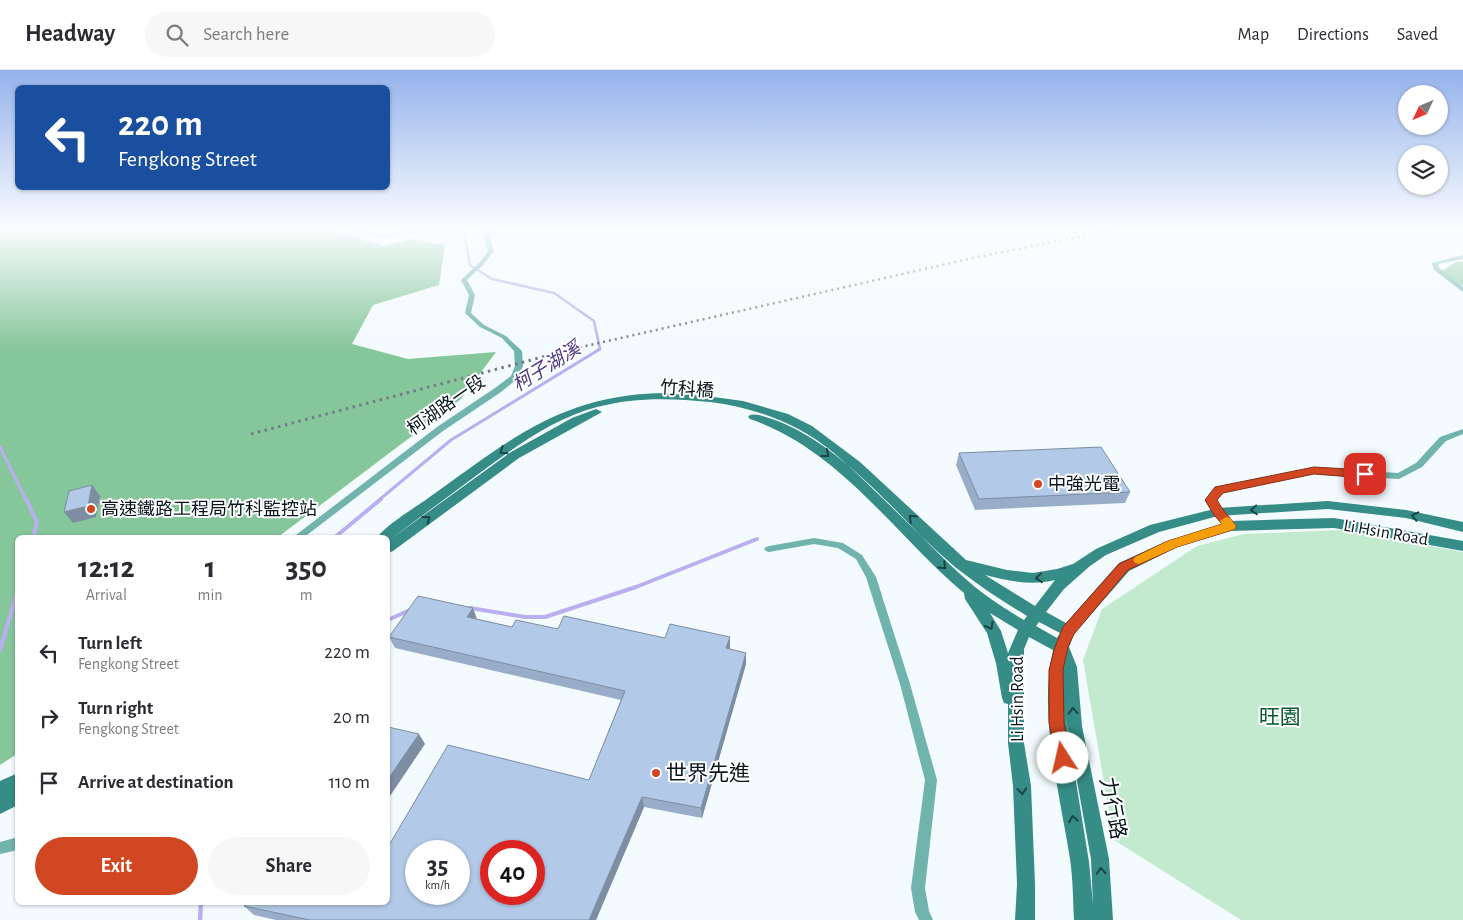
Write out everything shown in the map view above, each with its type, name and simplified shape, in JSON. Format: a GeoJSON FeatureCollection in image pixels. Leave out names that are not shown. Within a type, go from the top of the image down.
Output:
{"type":"FeatureCollection","features":[{"type":"Feature","properties":{"kind":"street"},"geometry":{"type":"LineString","coordinates":[[464,280],[475,270]]}},
{"type":"Feature","properties":{"kind":"street"},"geometry":{"type":"LineString","coordinates":[[1437,270],[1463,290]]}},
{"type":"Feature","properties":{"kind":"street","name":"柯湖路一段"},"geometry":{"type":"LineString","coordinates":[[300,535],[440,429],[514,377],[519,366],[518,351],[504,337],[482,326],[468,313],[472,295],[464,280]]}},
{"type":"Feature","properties":{"kind":"street","name":"竹科橋"},"geometry":{"type":"LineString","coordinates":[[387,535],[505,449],[573,411],[605,402],[635,397],[684,396],[730,402],[779,415],[817,434],[961,563],[1019,605],[1036,614],[1065,639]]}},
{"type":"Feature","properties":{"kind":"street","name":"竹科橋"},"geometry":{"type":"LineString","coordinates":[[390,547],[514,455],[576,420],[603,410],[644,404],[683,403],[727,409],[769,421],[807,440],[838,464],[963,585]]}},
{"type":"Feature","properties":{"kind":"street"},"geometry":{"type":"LineString","coordinates":[[1230,526],[1211,500],[1219,490],[1314,471],[1399,476],[1419,465],[1443,439],[1463,431]]}},
{"type":"Feature","properties":{"kind":"street","name":"Li Hsin Road"},"geometry":{"type":"LineString","coordinates":[[1025,920],[1026,884],[1022,786],[1016,743],[1016,649],[1026,628],[1059,585],[1085,562],[1101,552],[1155,528],[1218,512],[1328,505],[1406,514],[1463,527]]}},
{"type":"Feature","properties":{"kind":"street","name":"Li Hsin Road"},"geometry":{"type":"LineString","coordinates":[[1084,920],[1080,862],[1057,723],[1056,670],[1065,639],[1124,567],[1172,544],[1230,526],[1334,523],[1463,546]]}},
{"type":"Feature","properties":{"kind":"street"},"geometry":{"type":"LineString","coordinates":[[770,549],[814,541],[840,545],[859,557],[871,577],[905,684],[931,780],[918,888],[922,912],[926,920]]}},
{"type":"Feature","properties":{"kind":"street"},"geometry":{"type":"LineString","coordinates":[[961,563],[1004,575],[1030,579],[1049,577],[1065,572],[1085,562]]}},
{"type":"Feature","properties":{"kind":"street"},"geometry":{"type":"LineString","coordinates":[[963,585],[1009,619],[1026,628],[1065,639]]}},
{"type":"Feature","properties":{"kind":"street"},"geometry":{"type":"LineString","coordinates":[[963,585],[994,631],[1004,663],[1016,743]]}},
{"type":"Feature","properties":{"kind":"street","name":"力行路"},"geometry":{"type":"LineString","coordinates":[[1065,639],[1070,666],[1074,726],[1100,860],[1104,920]]}},
{"type":"Feature","properties":{"kind":"street"},"geometry":{"type":"LineString","coordinates":[[0,790],[15,782]]}},
{"type":"Feature","properties":{"kind":"street"},"geometry":{"type":"LineString","coordinates":[[0,805],[15,798]]}},
{"type":"Feature","properties":{"kind":"street"},"geometry":{"type":"LineString","coordinates":[[0,848],[15,843]]}},
{"type":"Feature","properties":{"kind":"green space"},"geometry":{"type":"Polygon","coordinates":[[[0,270],[441,270],[439,285],[373,305],[352,344],[408,359],[496,352],[461,399],[281,535],[15,535],[15,755],[0,765],[0,270]]]}},
{"type":"Feature","properties":{"kind":"green space"},"geometry":{"type":"Polygon","coordinates":[[[1444,270],[1463,270],[1463,286],[1440,272],[1444,270]]]}},
{"type":"Feature","properties":{"kind":"green space","name":"旺園"},"geometry":{"type":"Polygon","coordinates":[[[1340,530],[1463,552],[1463,920],[1241,920],[1114,840],[1083,660],[1102,609],[1197,546],[1244,534],[1340,530]]]}},
{"type":"Feature","properties":{"kind":"building","name":"中強光電"},"geometry":{"type":"Polygon","coordinates":[[[1101,447],[1130,492],[979,499],[959,453],[1101,447]]]}},
{"type":"Feature","properties":{"kind":"building"},"geometry":{"type":"Polygon","coordinates":[[[92,485],[88,506],[64,512],[69,491],[92,485]]]}},
{"type":"Feature","properties":{"kind":"building","name":"世界先進"},"geometry":{"type":"Polygon","coordinates":[[[418,596],[473,608],[467,617],[512,627],[516,620],[558,629],[564,616],[665,638],[670,624],[730,637],[726,648],[746,653],[701,808],[642,797],[589,920],[310,920],[244,906],[390,905],[390,844],[448,745],[589,780],[625,691],[390,637],[418,596]]]}},
{"type":"Feature","properties":{"kind":"building"},"geometry":{"type":"Polygon","coordinates":[[[390,727],[419,734],[390,776],[390,727]]]}},
{"type":"Feature","properties":{"kind":"waterway","name":"柯子湖溪"},"geometry":{"type":"LineString","coordinates":[[477,270],[492,279],[554,293],[594,321],[600,349]]}},
{"type":"Feature","properties":{"kind":"waterway","name":"柯子湖溪"},"geometry":{"type":"LineString","coordinates":[[379,500],[451,440],[600,349]]}},
{"type":"Feature","properties":{"kind":"waterway"},"geometry":{"type":"LineString","coordinates":[[0,447],[26,500]]}},
{"type":"Feature","properties":{"kind":"waterway"},"geometry":{"type":"LineString","coordinates":[[26,499],[37,522],[34,535]]}},
{"type":"Feature","properties":{"kind":"waterway","name":"柯子湖溪"},"geometry":{"type":"LineString","coordinates":[[338,535],[381,499]]}},
{"type":"Feature","properties":{"kind":"waterway"},"geometry":{"type":"LineString","coordinates":[[470,608],[525,617],[545,617],[636,587],[757,539]]}},
{"type":"Feature","properties":{"kind":"waterway"},"geometry":{"type":"LineString","coordinates":[[0,650],[15,600]]}},
{"type":"Feature","properties":{"kind":"waterway"},"geometry":{"type":"LineString","coordinates":[[390,619],[410,610]]}},
{"type":"Feature","properties":{"kind":"waterway","name":"柯子湖溪"},"geometry":{"type":"LineString","coordinates":[[200,920],[201,905]]}},
{"type":"Feature","properties":{"kind":"railway"},"geometry":{"type":"LineString","coordinates":[[568,350],[922,270]]}},
{"type":"Feature","properties":{"kind":"railway"},"geometry":{"type":"LineString","coordinates":[[251,434],[573,349]]}},
{"type":"Feature","properties":{"kind":"slow traffic"},"geometry":{"type":"LineString","coordinates":[[1139,560],[1172,544],[1230,526],[1226,521]]}},
{"type":"Feature","properties":{"kind":"place","name":"中強光電"},"geometry":{"type":"Point","coordinates":[1038,484]}},
{"type":"Feature","properties":{"kind":"place","name":"高速鐵路工程局竹科監控站"},"geometry":{"type":"Point","coordinates":[91,509]}},
{"type":"Feature","properties":{"kind":"place","name":"世界先進"},"geometry":{"type":"Point","coordinates":[656,773]}},
{"type":"Feature","properties":{"kind":"route"},"geometry":{"type":"LineString","coordinates":[[1063,758],[1057,723],[1056,670],[1061,647],[1068,631],[1124,567],[1172,544],[1230,526],[1211,500],[1219,490],[1314,471],[1365,474]]}}]}
